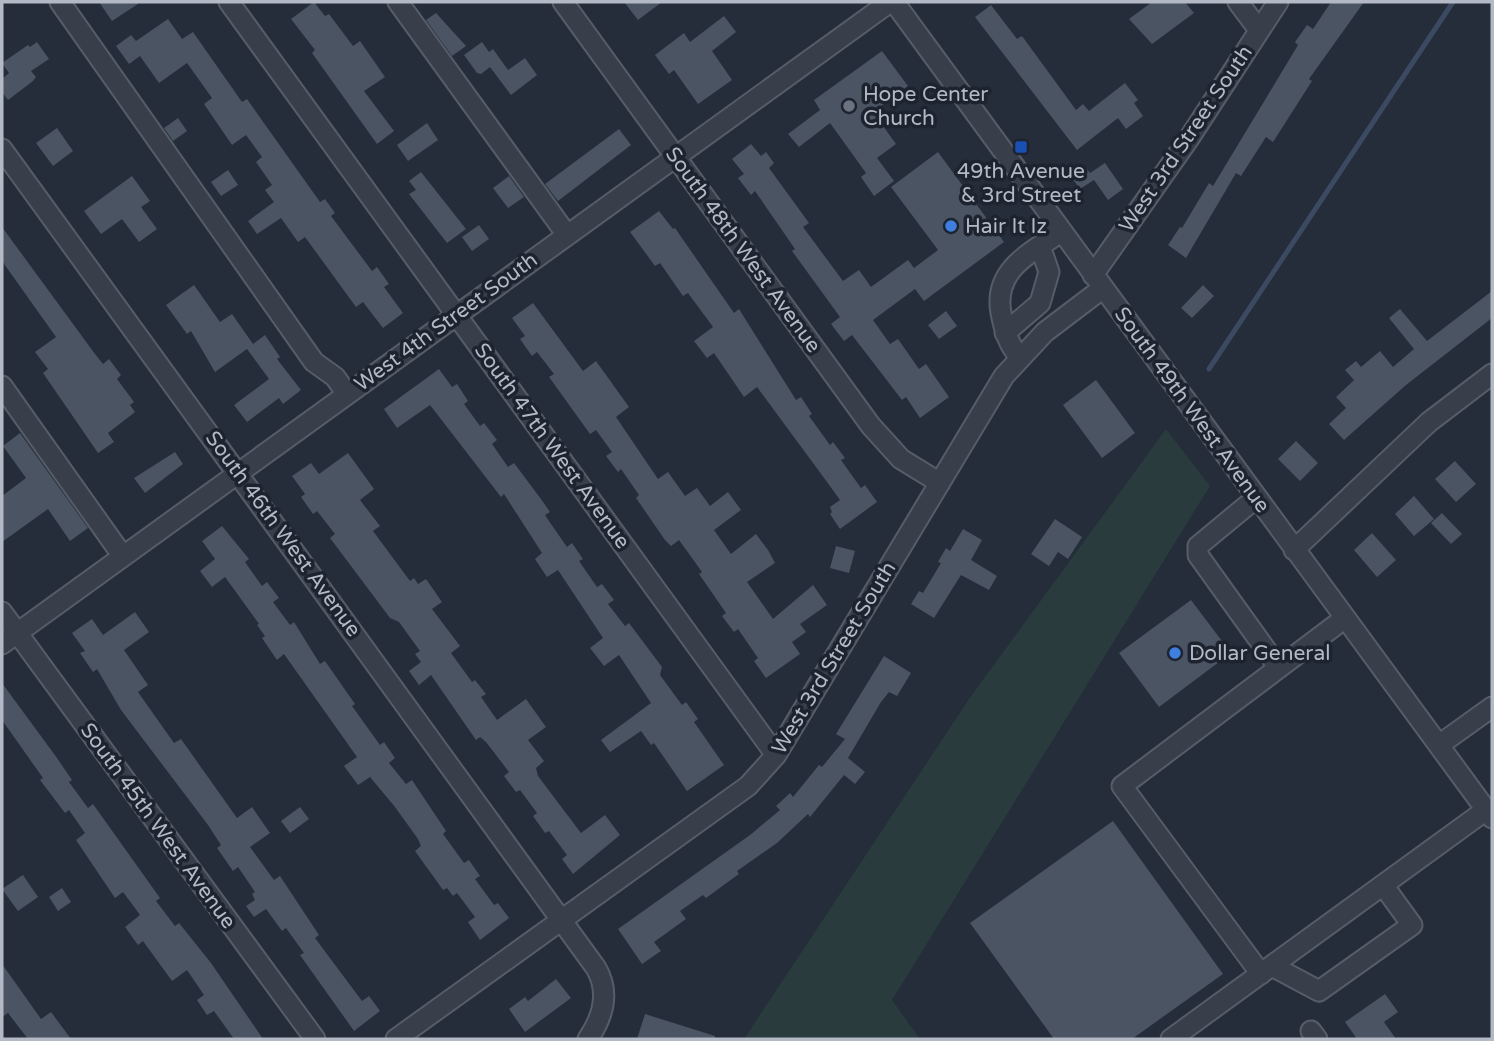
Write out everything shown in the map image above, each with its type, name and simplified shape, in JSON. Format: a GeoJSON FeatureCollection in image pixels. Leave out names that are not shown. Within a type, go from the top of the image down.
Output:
{"type":"FeatureCollection","features":[{"type":"Feature","properties":{"kind":"street"},"geometry":{"type":"LineString","coordinates":[[60,2],[314,362],[335,377],[347,394]]}},
{"type":"Feature","properties":{"kind":"street","name":"South 47th West Avenue"},"geometry":{"type":"LineString","coordinates":[[229,2],[776,755]]}},
{"type":"Feature","properties":{"kind":"street"},"geometry":{"type":"LineString","coordinates":[[398,2],[567,235]]}},
{"type":"Feature","properties":{"kind":"street","name":"South 48th West Avenue"},"geometry":{"type":"LineString","coordinates":[[563,2],[871,426],[901,459],[940,483]]}},
{"type":"Feature","properties":{"kind":"street","name":"West 4th Street South"},"geometry":{"type":"LineString","coordinates":[[9,638],[892,2]]}},
{"type":"Feature","properties":{"kind":"street","name":"South 49th West Avenue"},"geometry":{"type":"LineString","coordinates":[[892,2],[1489,814]]}},
{"type":"Feature","properties":{"kind":"street"},"geometry":{"type":"LineString","coordinates":[[1238,2],[1259,30]]}},
{"type":"Feature","properties":{"kind":"street","name":"West 3rd Street South"},"geometry":{"type":"LineString","coordinates":[[396,1039],[748,786],[776,755],[988,400],[1020,358],[1098,281],[1278,2]]}},
{"type":"Feature","properties":{"kind":"street","name":"South 46th West Avenue"},"geometry":{"type":"LineString","coordinates":[[2,149],[596,968],[604,986],[602,1012],[588,1039]]}},
{"type":"Feature","properties":{"kind":"street"},"geometry":{"type":"LineString","coordinates":[[1020,358],[1006,340],[998,295],[1007,273],[1061,232]]}},
{"type":"Feature","properties":{"kind":"street"},"geometry":{"type":"LineString","coordinates":[[1005,333],[1040,303],[1049,272],[1040,246]]}},
{"type":"Feature","properties":{"kind":"street"},"geometry":{"type":"LineString","coordinates":[[1294,550],[1429,422],[1492,374]]}},
{"type":"Feature","properties":{"kind":"street"},"geometry":{"type":"LineString","coordinates":[[2,386],[122,555]]}},
{"type":"Feature","properties":{"kind":"street"},"geometry":{"type":"LineString","coordinates":[[1256,498],[1198,546],[1198,555],[1279,668]]}},
{"type":"Feature","properties":{"kind":"street","name":"South 45th West Avenue"},"geometry":{"type":"LineString","coordinates":[[2,612],[9,638],[315,1039]]}},
{"type":"Feature","properties":{"kind":"street"},"geometry":{"type":"LineString","coordinates":[[1345,618],[1122,786],[1267,970],[1319,991],[1412,925],[1383,885]]}},
{"type":"Feature","properties":{"kind":"street"},"geometry":{"type":"LineString","coordinates":[[1439,745],[1492,707]]}},
{"type":"Feature","properties":{"kind":"street"},"geometry":{"type":"LineString","coordinates":[[1171,1039],[1383,885],[1489,814]]}},
{"type":"Feature","properties":{"kind":"shaded area"},"geometry":{"type":"Polygon","coordinates":[[[1166,429],[1210,486],[892,1000],[920,1039],[744,1039],[969,699],[1166,429]]]}},
{"type":"Feature","properties":{"kind":"building"},"geometry":{"type":"Polygon","coordinates":[[[99,2],[141,2],[112,21],[99,2]]]}},
{"type":"Feature","properties":{"kind":"building"},"geometry":{"type":"Polygon","coordinates":[[[314,2],[325,16],[329,14],[353,46],[360,41],[385,77],[364,91],[394,131],[377,144],[312,53],[315,50],[291,19],[314,2]]]}},
{"type":"Feature","properties":{"kind":"building"},"geometry":{"type":"Polygon","coordinates":[[[624,2],[662,2],[638,20],[624,2]]]}},
{"type":"Feature","properties":{"kind":"building"},"geometry":{"type":"Polygon","coordinates":[[[1152,2],[1185,2],[1194,13],[1152,44],[1129,19],[1152,2]]]}},
{"type":"Feature","properties":{"kind":"building"},"geometry":{"type":"Polygon","coordinates":[[[1331,2],[1364,2],[1309,79],[1312,81],[1273,142],[1266,137],[1241,176],[1236,173],[1186,258],[1168,245],[1180,227],[1182,228],[1209,183],[1213,186],[1298,45],[1295,42],[1307,25],[1313,29],[1331,2]]]}},
{"type":"Feature","properties":{"kind":"building"},"geometry":{"type":"Polygon","coordinates":[[[991,5],[1017,39],[1022,36],[1076,110],[1083,104],[1089,111],[1125,83],[1138,100],[1134,103],[1143,116],[1126,129],[1118,118],[1077,150],[975,17],[991,5]]]}},
{"type":"Feature","properties":{"kind":"building"},"geometry":{"type":"Polygon","coordinates":[[[436,13],[466,46],[452,56],[426,20],[436,13]]]}},
{"type":"Feature","properties":{"kind":"building"},"geometry":{"type":"Polygon","coordinates":[[[724,16],[736,32],[712,51],[732,80],[698,104],[674,70],[669,74],[655,55],[684,33],[690,42],[724,16]]]}},
{"type":"Feature","properties":{"kind":"building"},"geometry":{"type":"Polygon","coordinates":[[[168,19],[182,39],[193,32],[242,102],[247,99],[320,202],[325,199],[335,213],[331,216],[372,271],[377,267],[389,284],[384,287],[403,313],[383,328],[363,302],[356,307],[305,237],[298,242],[281,218],[257,234],[248,221],[274,202],[265,190],[272,185],[256,162],[262,157],[246,135],[232,145],[204,104],[212,98],[187,63],[159,83],[140,56],[129,64],[116,46],[131,35],[136,41],[168,19]]]}},
{"type":"Feature","properties":{"kind":"building"},"geometry":{"type":"Polygon","coordinates":[[[37,42],[49,59],[31,71],[36,77],[33,81],[8,100],[2,92],[2,79],[9,73],[2,63],[37,42]]]}},
{"type":"Feature","properties":{"kind":"building"},"geometry":{"type":"Polygon","coordinates":[[[482,42],[489,52],[493,49],[508,70],[525,58],[537,75],[511,95],[490,67],[481,74],[477,73],[464,55],[482,42]]]}},
{"type":"Feature","properties":{"kind":"building","name":"Hope Center Church"},"geometry":{"type":"Polygon","coordinates":[[[882,51],[908,86],[873,112],[896,144],[877,158],[894,181],[874,196],[861,177],[866,173],[830,123],[799,147],[788,134],[820,110],[814,100],[882,51]]]}},
{"type":"Feature","properties":{"kind":"building"},"geometry":{"type":"Polygon","coordinates":[[[178,118],[187,131],[173,141],[164,128],[178,118]]]}},
{"type":"Feature","properties":{"kind":"building"},"geometry":{"type":"Polygon","coordinates":[[[427,123],[438,140],[408,161],[397,145],[427,123]]]}},
{"type":"Feature","properties":{"kind":"building"},"geometry":{"type":"Polygon","coordinates":[[[57,128],[73,151],[53,166],[36,143],[57,128]]]}},
{"type":"Feature","properties":{"kind":"building"},"geometry":{"type":"Polygon","coordinates":[[[619,129],[631,145],[558,201],[545,184],[619,129]]]}},
{"type":"Feature","properties":{"kind":"building"},"geometry":{"type":"Polygon","coordinates":[[[751,144],[761,156],[766,152],[774,163],[769,168],[809,223],[803,227],[843,281],[859,270],[871,287],[908,260],[914,268],[938,250],[891,187],[938,152],[1004,242],[924,301],[915,289],[873,320],[890,344],[898,339],[919,369],[926,364],[949,397],[920,418],[906,397],[902,400],[852,335],[844,341],[831,324],[840,317],[792,251],[795,249],[755,191],[751,195],[738,178],[744,174],[732,159],[751,144]]]}},
{"type":"Feature","properties":{"kind":"building"},"geometry":{"type":"Polygon","coordinates":[[[1105,163],[1123,189],[1108,200],[1094,180],[1080,189],[1072,178],[1086,168],[1090,173],[1105,163]]]}},
{"type":"Feature","properties":{"kind":"building"},"geometry":{"type":"Polygon","coordinates":[[[228,170],[238,185],[221,196],[211,182],[228,170]]]}},
{"type":"Feature","properties":{"kind":"building"},"geometry":{"type":"Polygon","coordinates":[[[421,172],[466,229],[447,243],[409,194],[416,190],[409,181],[421,172]]]}},
{"type":"Feature","properties":{"kind":"building"},"geometry":{"type":"Polygon","coordinates":[[[132,176],[150,201],[141,207],[157,229],[139,242],[122,219],[101,234],[84,211],[132,176]]]}},
{"type":"Feature","properties":{"kind":"building"},"geometry":{"type":"Polygon","coordinates":[[[509,176],[524,197],[508,208],[493,188],[509,176]]]}},
{"type":"Feature","properties":{"kind":"building"},"geometry":{"type":"Polygon","coordinates":[[[659,211],[673,229],[675,228],[734,313],[739,309],[796,400],[801,397],[812,414],[809,416],[830,445],[833,442],[845,458],[841,460],[861,488],[865,485],[877,502],[840,529],[830,514],[830,507],[840,500],[757,387],[744,397],[714,353],[707,358],[694,341],[713,327],[688,293],[683,296],[660,263],[655,266],[630,232],[659,211]]]}},
{"type":"Feature","properties":{"kind":"building"},"geometry":{"type":"Polygon","coordinates":[[[479,225],[489,239],[472,251],[462,237],[479,225]]]}},
{"type":"Feature","properties":{"kind":"building"},"geometry":{"type":"Polygon","coordinates":[[[2,227],[103,364],[109,359],[121,375],[117,379],[134,402],[130,405],[135,412],[108,433],[114,442],[98,453],[43,373],[48,369],[35,352],[56,337],[2,261],[2,227]]]}},
{"type":"Feature","properties":{"kind":"building"},"geometry":{"type":"Polygon","coordinates":[[[194,285],[220,322],[232,314],[253,344],[265,335],[280,357],[277,359],[301,390],[283,404],[279,398],[247,422],[234,405],[269,379],[247,349],[215,372],[191,331],[187,334],[166,305],[194,285]]]}},
{"type":"Feature","properties":{"kind":"building"},"geometry":{"type":"Polygon","coordinates":[[[1203,285],[1214,296],[1192,318],[1181,308],[1203,285]]]}},
{"type":"Feature","properties":{"kind":"building"},"geometry":{"type":"Polygon","coordinates":[[[1492,291],[1492,318],[1406,385],[1344,440],[1329,424],[1346,408],[1336,397],[1354,380],[1345,370],[1356,361],[1361,367],[1380,351],[1393,367],[1414,349],[1389,318],[1400,309],[1427,341],[1492,291]]]}},
{"type":"Feature","properties":{"kind":"building"},"geometry":{"type":"Polygon","coordinates":[[[533,303],[583,371],[596,361],[629,407],[616,417],[658,479],[668,472],[685,496],[697,488],[710,506],[728,492],[741,510],[714,530],[731,554],[756,534],[768,550],[775,563],[747,582],[773,619],[813,585],[827,605],[800,624],[806,632],[792,642],[800,654],[766,678],[754,661],[758,658],[738,629],[734,632],[722,616],[726,613],[679,540],[671,546],[665,540],[636,498],[639,495],[621,469],[618,472],[606,456],[612,452],[596,430],[590,434],[549,377],[554,374],[537,352],[532,356],[520,339],[525,336],[512,318],[533,303]]]}},
{"type":"Feature","properties":{"kind":"building"},"geometry":{"type":"Polygon","coordinates":[[[946,311],[957,326],[939,339],[928,325],[946,311]]]}},
{"type":"Feature","properties":{"kind":"building"},"geometry":{"type":"Polygon","coordinates":[[[439,369],[452,387],[457,384],[468,401],[464,404],[480,426],[484,423],[497,440],[492,444],[508,467],[514,463],[550,512],[545,515],[567,547],[572,543],[583,559],[579,561],[597,587],[602,584],[614,600],[608,604],[625,626],[629,623],[662,667],[660,675],[682,705],[686,702],[698,719],[694,722],[724,765],[687,791],[654,743],[651,745],[641,731],[610,752],[601,740],[651,703],[619,655],[604,666],[590,648],[603,638],[558,570],[547,577],[535,559],[542,553],[504,494],[501,497],[430,405],[397,428],[384,409],[439,369]]]}},
{"type":"Feature","properties":{"kind":"building"},"geometry":{"type":"Polygon","coordinates":[[[1096,380],[1135,433],[1102,458],[1063,405],[1096,380]]]}},
{"type":"Feature","properties":{"kind":"building"},"geometry":{"type":"Polygon","coordinates":[[[20,433],[88,528],[70,541],[48,509],[2,542],[2,496],[26,478],[3,446],[20,433]]]}},
{"type":"Feature","properties":{"kind":"building"},"geometry":{"type":"Polygon","coordinates":[[[1296,441],[1318,463],[1300,481],[1278,459],[1296,441]]]}},
{"type":"Feature","properties":{"kind":"building"},"geometry":{"type":"Polygon","coordinates":[[[175,452],[183,464],[145,493],[134,478],[175,452]]]}},
{"type":"Feature","properties":{"kind":"building"},"geometry":{"type":"Polygon","coordinates":[[[348,453],[374,489],[360,500],[380,526],[373,531],[410,581],[414,578],[418,584],[426,579],[442,602],[432,609],[460,646],[451,653],[472,682],[475,680],[486,694],[481,697],[497,720],[526,699],[546,727],[528,740],[544,761],[536,768],[538,776],[581,833],[605,815],[620,835],[573,874],[562,859],[567,855],[549,831],[545,833],[533,816],[537,813],[520,790],[516,792],[504,776],[509,772],[486,742],[480,737],[476,740],[431,675],[419,685],[409,671],[421,662],[415,654],[420,651],[399,622],[390,618],[330,538],[335,534],[317,511],[313,514],[301,497],[305,494],[292,476],[311,463],[319,474],[348,453]]]}},
{"type":"Feature","properties":{"kind":"building"},"geometry":{"type":"Polygon","coordinates":[[[1455,461],[1476,484],[1456,502],[1435,479],[1455,461]]]}},
{"type":"Feature","properties":{"kind":"building"},"geometry":{"type":"Polygon","coordinates":[[[1414,496],[1434,519],[1414,536],[1395,514],[1414,496]]]}},
{"type":"Feature","properties":{"kind":"building"},"geometry":{"type":"Polygon","coordinates":[[[1442,513],[1462,534],[1451,544],[1431,523],[1442,513]]]}},
{"type":"Feature","properties":{"kind":"building"},"geometry":{"type":"Polygon","coordinates":[[[1055,519],[1082,537],[1068,559],[1058,552],[1049,566],[1031,554],[1055,519]]]}},
{"type":"Feature","properties":{"kind":"building"},"geometry":{"type":"Polygon","coordinates":[[[222,526],[249,559],[245,562],[262,586],[267,582],[279,598],[273,602],[290,625],[294,622],[320,664],[325,661],[380,745],[384,742],[395,758],[389,763],[406,784],[412,780],[446,831],[443,834],[464,863],[469,860],[480,876],[475,879],[494,905],[498,903],[509,918],[480,940],[468,922],[475,917],[457,893],[453,896],[447,888],[443,890],[415,851],[421,846],[418,839],[395,807],[370,777],[358,785],[344,766],[357,757],[284,654],[277,660],[262,638],[265,636],[257,625],[259,624],[225,577],[212,587],[200,571],[215,559],[202,541],[222,526]]]}},
{"type":"Feature","properties":{"kind":"building"},"geometry":{"type":"Polygon","coordinates":[[[963,529],[982,540],[971,560],[997,576],[989,590],[961,575],[934,618],[911,604],[919,591],[923,593],[941,563],[938,562],[946,548],[950,551],[963,529]]]}},
{"type":"Feature","properties":{"kind":"building"},"geometry":{"type":"Polygon","coordinates":[[[1372,533],[1396,560],[1377,577],[1354,550],[1372,533]]]}},
{"type":"Feature","properties":{"kind":"building"},"geometry":{"type":"Polygon","coordinates":[[[836,546],[855,551],[849,573],[830,568],[836,546]]]}},
{"type":"Feature","properties":{"kind":"building","name":"Dollar General"},"geometry":{"type":"Polygon","coordinates":[[[1191,600],[1231,653],[1159,707],[1119,653],[1191,600]]]}},
{"type":"Feature","properties":{"kind":"building"},"geometry":{"type":"Polygon","coordinates":[[[135,612],[149,632],[124,650],[148,685],[138,692],[174,743],[181,739],[237,818],[252,807],[270,833],[250,847],[274,880],[280,876],[319,935],[315,938],[362,1001],[369,996],[380,1011],[354,1031],[300,955],[304,953],[286,928],[282,931],[266,909],[254,917],[246,906],[255,900],[252,894],[255,892],[238,867],[233,871],[217,848],[221,845],[208,825],[121,710],[97,669],[93,672],[80,653],[85,651],[72,633],[92,619],[103,635],[135,612]]]}},
{"type":"Feature","properties":{"kind":"building"},"geometry":{"type":"Polygon","coordinates":[[[884,656],[911,673],[897,696],[889,692],[881,702],[848,758],[865,772],[855,784],[844,775],[810,817],[808,814],[777,843],[737,871],[739,874],[706,898],[703,895],[680,911],[686,919],[654,942],[661,951],[642,964],[618,929],[750,835],[780,810],[776,806],[790,793],[793,797],[845,739],[836,734],[884,656]]]}},
{"type":"Feature","properties":{"kind":"building"},"geometry":{"type":"Polygon","coordinates":[[[2,683],[57,758],[72,780],[69,782],[88,808],[93,804],[160,898],[156,901],[175,926],[179,923],[211,963],[263,1039],[234,1039],[214,1011],[207,1015],[197,1000],[204,995],[187,970],[172,981],[143,941],[138,945],[125,927],[140,915],[123,892],[115,898],[76,840],[85,833],[69,810],[65,813],[40,780],[43,778],[2,720],[2,683]]]}},
{"type":"Feature","properties":{"kind":"building"},"geometry":{"type":"Polygon","coordinates":[[[300,807],[309,819],[290,833],[281,821],[300,807]]]}},
{"type":"Feature","properties":{"kind":"building"},"geometry":{"type":"Polygon","coordinates":[[[1113,821],[1223,974],[1132,1039],[1054,1039],[970,923],[1113,821]]]}},
{"type":"Feature","properties":{"kind":"building"},"geometry":{"type":"Polygon","coordinates":[[[23,875],[38,897],[18,911],[2,889],[23,875]]]}},
{"type":"Feature","properties":{"kind":"building"},"geometry":{"type":"Polygon","coordinates":[[[62,888],[71,902],[58,911],[49,897],[62,888]]]}},
{"type":"Feature","properties":{"kind":"building"},"geometry":{"type":"Polygon","coordinates":[[[2,964],[41,1019],[51,1012],[71,1039],[28,1039],[8,1013],[2,1017],[2,964]]]}},
{"type":"Feature","properties":{"kind":"building"},"geometry":{"type":"Polygon","coordinates":[[[556,979],[571,998],[525,1032],[509,1009],[525,997],[528,1001],[556,979]]]}},
{"type":"Feature","properties":{"kind":"building"},"geometry":{"type":"Polygon","coordinates":[[[1385,994],[1398,1012],[1384,1022],[1396,1039],[1357,1039],[1345,1022],[1385,994]]]}},
{"type":"Feature","properties":{"kind":"building"},"geometry":{"type":"Polygon","coordinates":[[[645,1014],[715,1036],[715,1039],[637,1039],[645,1014]]]}},
{"type":"Feature","properties":{"kind":"waterway"},"geometry":{"type":"LineString","coordinates":[[1209,369],[1453,2]]}},
{"type":"Feature","properties":{"kind":"place","name":"Hope Center Church"},"geometry":{"type":"Point","coordinates":[849,106]}},
{"type":"Feature","properties":{"kind":"place","name":"49th Avenue & 3rd Street"},"geometry":{"type":"Point","coordinates":[1021,147]}},
{"type":"Feature","properties":{"kind":"place","name":"Hair It Iz"},"geometry":{"type":"Point","coordinates":[951,226]}},
{"type":"Feature","properties":{"kind":"place","name":"Dollar General"},"geometry":{"type":"Point","coordinates":[1175,653]}}]}
